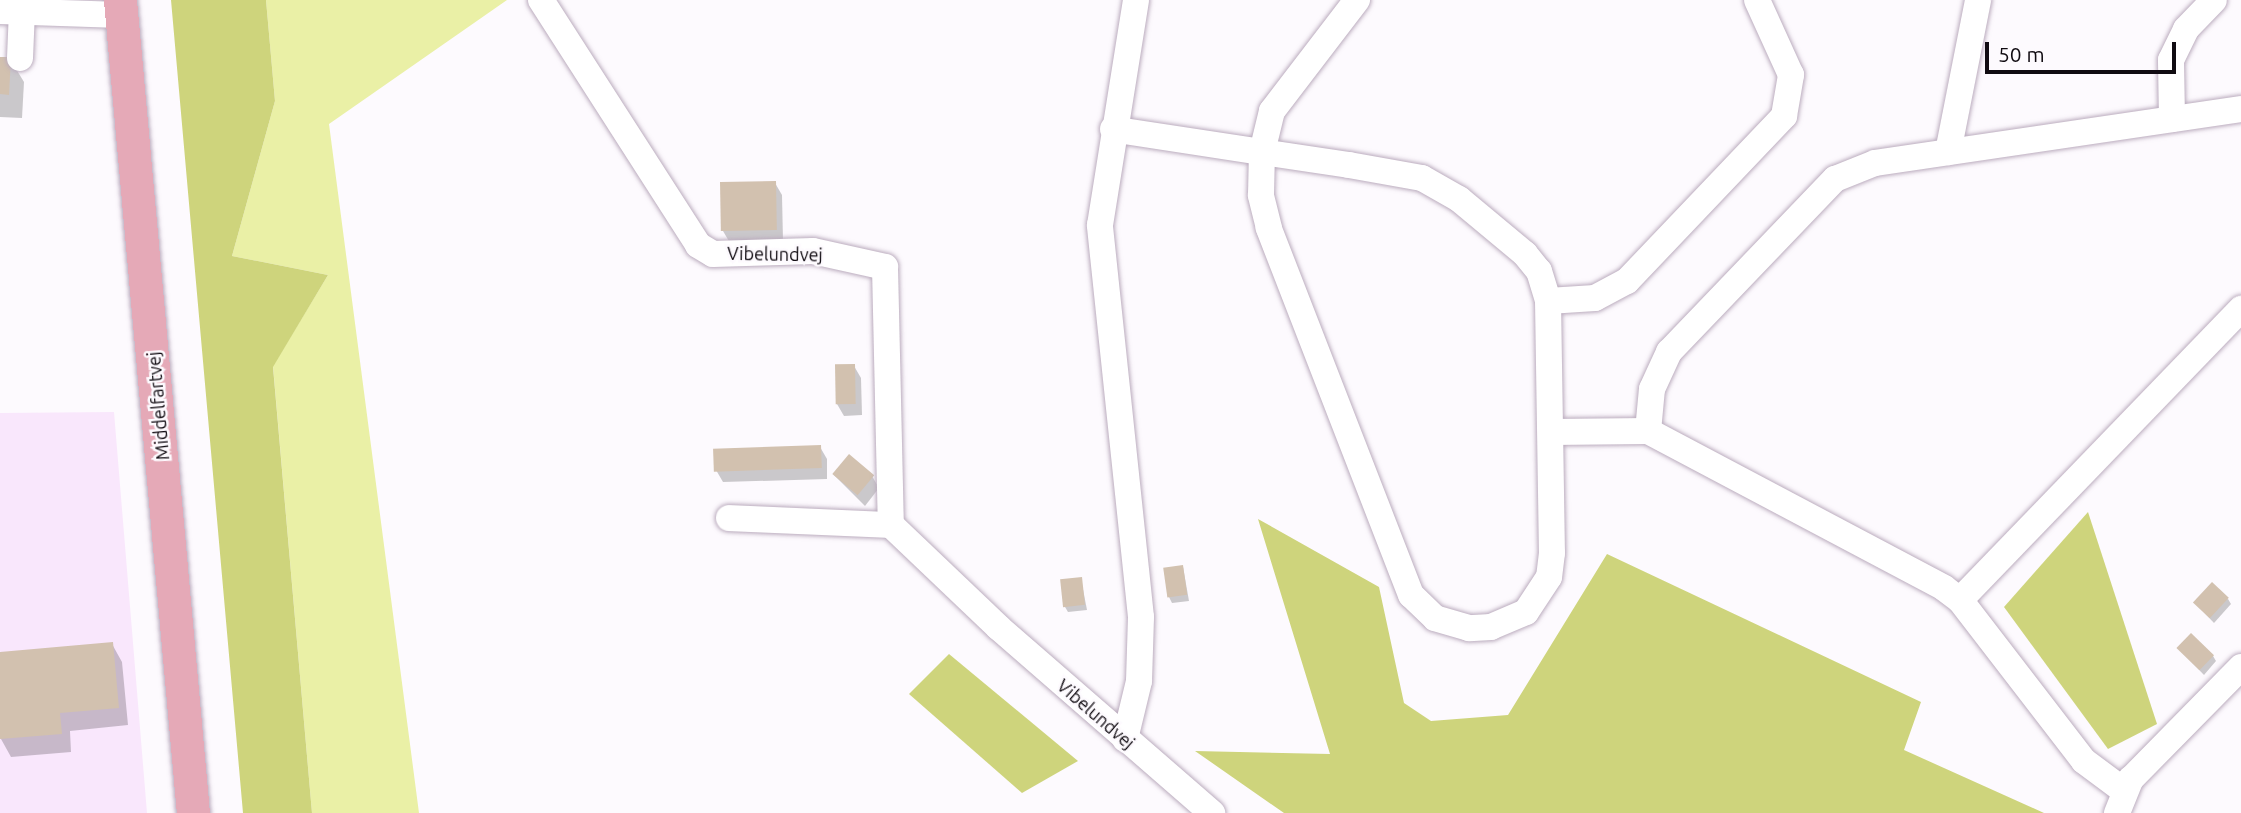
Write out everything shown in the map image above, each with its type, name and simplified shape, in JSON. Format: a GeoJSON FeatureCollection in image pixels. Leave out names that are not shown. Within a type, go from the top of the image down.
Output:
{"type":"FeatureCollection","features":[{"type":"Feature","properties":{"kind":"main road","name":"Middelfartvej"},"geometry":{"type":"LineString","coordinates":[[121,7],[193,813]]}},
{"type":"Feature","properties":{"kind":"street","name":"Vibelundvej"},"geometry":{"type":"LineString","coordinates":[[541,0],[698,245],[713,254],[813,251],[885,267],[891,525],[1125,739],[1212,813]]}},
{"type":"Feature","properties":{"kind":"street"},"geometry":{"type":"LineString","coordinates":[[1125,739],[1139,681],[1140,617],[1100,225],[1113,129],[1136,0]]}},
{"type":"Feature","properties":{"kind":"street"},"geometry":{"type":"LineString","coordinates":[[1113,129],[1262,152],[1422,178],[1459,199],[1525,254],[1539,271],[1548,300],[1552,553],[1540,596],[1526,612],[1491,627],[1469,628],[1435,618],[1411,595],[1269,228],[1261,195],[1262,152],[1272,111],[1357,0]]}},
{"type":"Feature","properties":{"kind":"street"},"geometry":{"type":"LineString","coordinates":[[1548,300],[1595,298],[1627,281],[1784,116],[1791,75],[1757,0]]}},
{"type":"Feature","properties":{"kind":"street"},"geometry":{"type":"LineString","coordinates":[[1948,152],[1978,0]]}},
{"type":"Feature","properties":{"kind":"street"},"geometry":{"type":"LineString","coordinates":[[2172,119],[2171,60],[2186,29],[2214,0]]}},
{"type":"Feature","properties":{"kind":"street"},"geometry":{"type":"LineString","coordinates":[[20,58],[11,11],[121,7]]}},
{"type":"Feature","properties":{"kind":"street"},"geometry":{"type":"LineString","coordinates":[[1648,431],[1652,389],[1669,352],[1816,195],[1856,168],[2241,109]]}},
{"type":"Feature","properties":{"kind":"street"},"geometry":{"type":"LineString","coordinates":[[1960,600],[2241,309]]}},
{"type":"Feature","properties":{"kind":"street"},"geometry":{"type":"LineString","coordinates":[[1551,432],[1648,431],[1684,446],[1960,600],[2084,761],[2120,802],[2241,667]]}},
{"type":"Feature","properties":{"kind":"street"},"geometry":{"type":"LineString","coordinates":[[729,518],[891,525]]}},
{"type":"Feature","properties":{"kind":"shaded area"},"geometry":{"type":"Polygon","coordinates":[[[114,412],[147,813],[0,813],[0,413],[114,412]]]}},
{"type":"Feature","properties":{"kind":"green space"},"geometry":{"type":"Polygon","coordinates":[[[171,0],[266,0],[275,101],[232,256],[328,275],[273,367],[312,813],[243,813],[171,0]]]}},
{"type":"Feature","properties":{"kind":"green space"},"geometry":{"type":"Polygon","coordinates":[[[266,0],[507,0],[329,124],[419,813],[312,813],[273,366],[328,275],[232,256],[275,101],[266,0]]]}},
{"type":"Feature","properties":{"kind":"green space"},"geometry":{"type":"Polygon","coordinates":[[[2088,512],[2157,724],[2108,749],[2004,607],[2088,512]]]}},
{"type":"Feature","properties":{"kind":"green space"},"geometry":{"type":"Polygon","coordinates":[[[1258,519],[1379,587],[1404,703],[1431,721],[1508,715],[1607,554],[1921,702],[1904,750],[2044,813],[1284,813],[1195,751],[1330,754],[1258,519]]]}},
{"type":"Feature","properties":{"kind":"green space"},"geometry":{"type":"Polygon","coordinates":[[[949,654],[1078,761],[1022,793],[909,694],[949,654]]]}},
{"type":"Feature","properties":{"kind":"building"},"geometry":{"type":"Polygon","coordinates":[[[0,57],[11,57],[9,95],[0,94],[0,57]]]}},
{"type":"Feature","properties":{"kind":"building"},"geometry":{"type":"Polygon","coordinates":[[[776,181],[777,230],[721,231],[720,182],[776,181]]]}},
{"type":"Feature","properties":{"kind":"building"},"geometry":{"type":"Polygon","coordinates":[[[835,364],[855,364],[856,404],[836,404],[835,364]]]}},
{"type":"Feature","properties":{"kind":"building"},"geometry":{"type":"Polygon","coordinates":[[[821,445],[822,468],[714,472],[713,449],[821,445]]]}},
{"type":"Feature","properties":{"kind":"building"},"geometry":{"type":"Polygon","coordinates":[[[849,454],[874,475],[858,495],[832,474],[849,454]]]}},
{"type":"Feature","properties":{"kind":"building"},"geometry":{"type":"Polygon","coordinates":[[[1183,565],[1187,595],[1167,597],[1163,568],[1183,565]]]}},
{"type":"Feature","properties":{"kind":"building"},"geometry":{"type":"Polygon","coordinates":[[[1082,577],[1085,605],[1063,607],[1060,579],[1082,577]]]}},
{"type":"Feature","properties":{"kind":"building"},"geometry":{"type":"Polygon","coordinates":[[[2212,582],[2229,598],[2210,618],[2193,602],[2212,582]]]}},
{"type":"Feature","properties":{"kind":"building"},"geometry":{"type":"Polygon","coordinates":[[[2191,633],[2214,655],[2199,670],[2176,648],[2191,633]]]}},
{"type":"Feature","properties":{"kind":"building"},"geometry":{"type":"Polygon","coordinates":[[[113,642],[119,708],[60,713],[62,734],[0,739],[0,652],[113,642]]]}}]}
